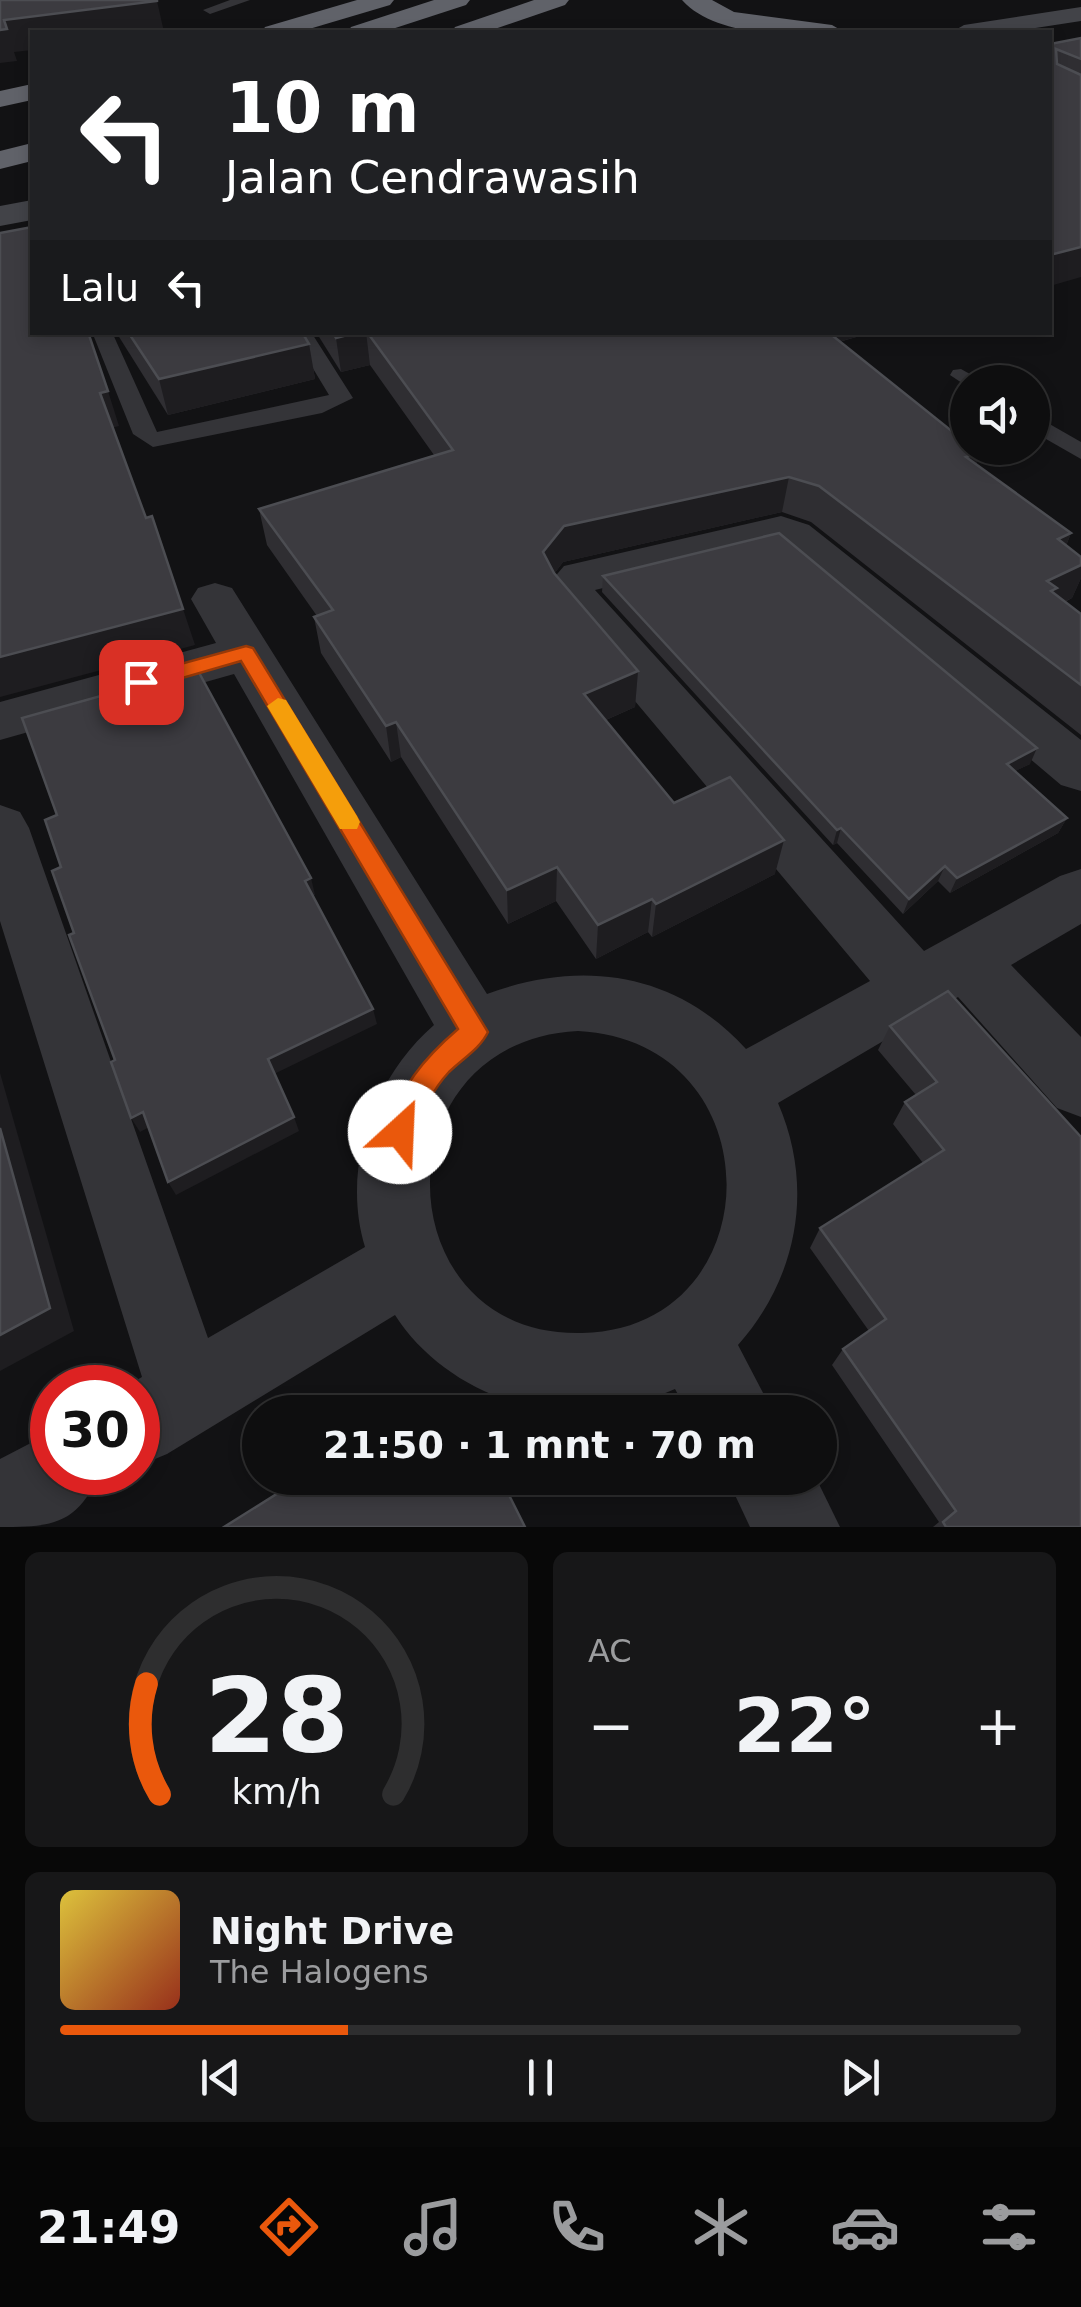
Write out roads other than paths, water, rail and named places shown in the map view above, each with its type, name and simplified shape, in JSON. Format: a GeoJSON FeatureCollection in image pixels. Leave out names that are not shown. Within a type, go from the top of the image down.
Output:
{"type":"FeatureCollection","features":[{"type":"Feature","properties":{"kind":"highway"},"geometry":{"type":"LineString","coordinates":[[281,30],[382,0]]}},
{"type":"Feature","properties":{"kind":"highway"},"geometry":{"type":"LineString","coordinates":[[366,30],[458,0]]}},
{"type":"Feature","properties":{"kind":"highway"},"geometry":{"type":"LineString","coordinates":[[470,30],[557,0]]}},
{"type":"Feature","properties":{"kind":"highway"},"geometry":{"type":"LineString","coordinates":[[694,0],[728,18],[817,30]]}},
{"type":"Feature","properties":{"kind":"highway"},"geometry":{"type":"LineString","coordinates":[[0,99],[30,92]]}},
{"type":"Feature","properties":{"kind":"highway"},"geometry":{"type":"LineString","coordinates":[[0,125],[30,118]]}},
{"type":"Feature","properties":{"kind":"highway"},"geometry":{"type":"LineString","coordinates":[[0,160],[30,152]]}},
{"type":"Feature","properties":{"kind":"street"},"geometry":{"type":"LineString","coordinates":[[977,30],[1081,14]]}},
{"type":"Feature","properties":{"kind":"street"},"geometry":{"type":"LineString","coordinates":[[1081,770],[903,622],[782,530],[581,577],[570,587],[573,596],[940,974],[1081,1085]]}},
{"type":"Feature","properties":{"kind":"street"},"geometry":{"type":"LineString","coordinates":[[215,599],[474,1032]]}},
{"type":"Feature","properties":{"kind":"street"},"geometry":{"type":"LineString","coordinates":[[0,721],[246,653]]}},
{"type":"Feature","properties":{"kind":"street"},"geometry":{"type":"LineString","coordinates":[[0,828],[163,1410],[406,1265]]}},
{"type":"Feature","properties":{"kind":"street"},"geometry":{"type":"LineString","coordinates":[[737,1090],[1081,894]]}},
{"type":"Feature","properties":{"kind":"street"},"geometry":{"type":"LineString","coordinates":[[566,1002],[616,1007],[662,1023],[704,1052],[737,1090],[763,1150],[766,1220],[742,1287],[691,1340],[615,1372],[530,1368],[457,1330],[406,1265],[391,1212],[392,1158],[408,1106],[437,1065],[474,1032],[520,1011],[566,1002]]}},
{"type":"Feature","properties":{"kind":"street"},"geometry":{"type":"LineString","coordinates":[[691,1340],[722,1395]]}},
{"type":"Feature","properties":{"kind":"street"},"geometry":{"type":"LineString","coordinates":[[0,1507],[30,1489]]}},
{"type":"Feature","properties":{"kind":"street"},"geometry":{"type":"LineString","coordinates":[[779,1495],[797,1527]]}},
{"type":"Feature","properties":{"kind":"lane"},"geometry":{"type":"LineString","coordinates":[[210,10],[244,0]]}},
{"type":"Feature","properties":{"kind":"lane"},"geometry":{"type":"LineString","coordinates":[[103,335],[144,434],[153,440],[322,406],[342,398],[304,335]]}},
{"type":"Feature","properties":{"kind":"lane"},"geometry":{"type":"LineString","coordinates":[[1050,432],[1081,452]]}}]}
